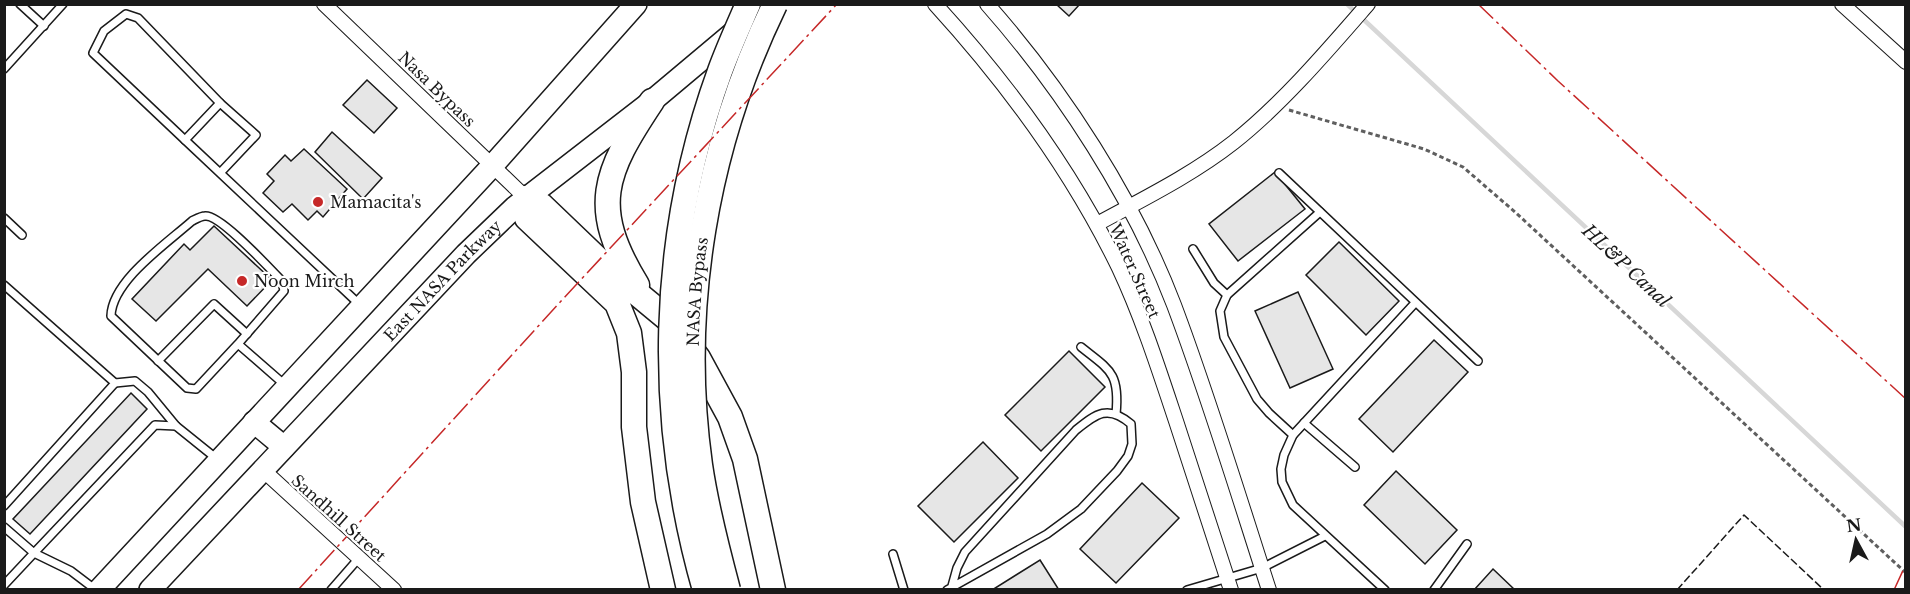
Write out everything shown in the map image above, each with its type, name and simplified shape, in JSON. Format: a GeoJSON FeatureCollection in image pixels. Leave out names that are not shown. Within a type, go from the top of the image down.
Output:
{"type":"FeatureCollection","features":[{"type":"Feature","properties":{"kind":"highway","name":"NASA Bypass"},"geometry":{"type":"LineString","coordinates":[[705,590],[685,514],[673,431],[670,349],[674,284],[682,216],[697,146],[720,70],[748,4]]}},
{"type":"Feature","properties":{"kind":"highway","name":"NASA Bypass"},"geometry":{"type":"LineString","coordinates":[[728,590],[708,513],[698,443],[693,344],[696,290],[706,213],[720,152],[744,75],[775,4]]}},
{"type":"Feature","properties":{"kind":"highway"},"geometry":{"type":"LineString","coordinates":[[646,300],[618,252],[607,211],[610,182],[621,151],[652,101]]}},
{"type":"Feature","properties":{"kind":"highway"},"geometry":{"type":"LineString","coordinates":[[663,590],[643,502],[634,427],[634,372],[629,333],[617,303],[527,218],[526,198],[541,205],[610,271],[668,319],[685,339],[707,373],[730,417],[751,478],[773,590]]}},
{"type":"Feature","properties":{"kind":"main road"},"geometry":{"type":"LineString","coordinates":[[105,587],[219,460],[493,165],[636,4]]}},
{"type":"Feature","properties":{"kind":"main road","name":"East NASA Parkway"},"geometry":{"type":"LineString","coordinates":[[150,590],[466,254],[526,198],[652,101],[766,4]]}},
{"type":"Feature","properties":{"kind":"main road"},"geometry":{"type":"LineString","coordinates":[[254,422],[284,447]]}},
{"type":"Feature","properties":{"kind":"street","name":"Nasa Bypass"},"geometry":{"type":"LineString","coordinates":[[324,4],[526,198]]}},
{"type":"Feature","properties":{"kind":"street","name":"Water Street"},"geometry":{"type":"LineString","coordinates":[[935,4],[965,37],[1040,134],[1097,224],[1120,270],[1154,356],[1230,584]]}},
{"type":"Feature","properties":{"kind":"street","name":"Water Street"},"geometry":{"type":"LineString","coordinates":[[987,4],[1053,85],[1083,129],[1128,207],[1173,304],[1269,590]]}},
{"type":"Feature","properties":{"kind":"street"},"geometry":{"type":"LineString","coordinates":[[1097,224],[1199,167],[1235,141],[1273,106],[1368,4]]}},
{"type":"Feature","properties":{"kind":"street"},"geometry":{"type":"LineString","coordinates":[[1842,4],[1905,62]]}},
{"type":"Feature","properties":{"kind":"street","name":"Sandhill Street"},"geometry":{"type":"LineString","coordinates":[[262,470],[394,590]]}},
{"type":"Feature","properties":{"kind":"lane"},"geometry":{"type":"LineString","coordinates":[[20,4],[44,26]]}},
{"type":"Feature","properties":{"kind":"lane"},"geometry":{"type":"LineString","coordinates":[[4,69],[63,4]]}},
{"type":"Feature","properties":{"kind":"lane"},"geometry":{"type":"LineString","coordinates":[[220,173],[256,135],[220,103],[138,18],[126,14],[104,31],[93,53],[185,140],[361,306]]}},
{"type":"Feature","properties":{"kind":"lane"},"geometry":{"type":"LineString","coordinates":[[185,140],[220,103]]}},
{"type":"Feature","properties":{"kind":"lane"},"geometry":{"type":"LineString","coordinates":[[1279,173],[1478,361]]}},
{"type":"Feature","properties":{"kind":"lane"},"geometry":{"type":"LineString","coordinates":[[1293,435],[1257,399],[1224,337],[1220,311],[1227,296],[1320,212]]}},
{"type":"Feature","properties":{"kind":"lane"},"geometry":{"type":"LineString","coordinates":[[207,215],[222,222],[282,281],[284,291],[247,334],[196,389],[187,388],[111,316],[111,304],[132,274],[192,221],[207,215]]}},
{"type":"Feature","properties":{"kind":"lane"},"geometry":{"type":"LineString","coordinates":[[4,218],[22,235]]}},
{"type":"Feature","properties":{"kind":"lane"},"geometry":{"type":"LineString","coordinates":[[1193,249],[1214,283],[1227,296]]}},
{"type":"Feature","properties":{"kind":"lane"},"geometry":{"type":"LineString","coordinates":[[4,285],[115,383]]}},
{"type":"Feature","properties":{"kind":"lane"},"geometry":{"type":"LineString","coordinates":[[1385,590],[1293,505],[1282,482],[1284,455],[1293,435],[1415,303]]}},
{"type":"Feature","properties":{"kind":"lane"},"geometry":{"type":"LineString","coordinates":[[158,361],[214,304],[247,334]]}},
{"type":"Feature","properties":{"kind":"lane"},"geometry":{"type":"LineString","coordinates":[[238,344],[287,387]]}},
{"type":"Feature","properties":{"kind":"lane"},"geometry":{"type":"LineString","coordinates":[[1081,346],[1110,370],[1118,390],[1116,414]]}},
{"type":"Feature","properties":{"kind":"lane"},"geometry":{"type":"LineString","coordinates":[[4,506],[115,383],[135,381],[176,426],[219,460]]}},
{"type":"Feature","properties":{"kind":"lane"},"geometry":{"type":"LineString","coordinates":[[1104,413],[1120,414],[1131,424],[1132,444],[1128,456],[1082,509],[1047,534],[950,588],[965,552],[1076,430],[1094,416],[1104,413]]}},
{"type":"Feature","properties":{"kind":"lane"},"geometry":{"type":"LineString","coordinates":[[1304,423],[1354,466]]}},
{"type":"Feature","properties":{"kind":"lane"},"geometry":{"type":"LineString","coordinates":[[4,585],[155,425],[176,426]]}},
{"type":"Feature","properties":{"kind":"lane"},"geometry":{"type":"LineString","coordinates":[[4,527],[34,553],[105,587]]}},
{"type":"Feature","properties":{"kind":"lane"},"geometry":{"type":"LineString","coordinates":[[1187,590],[1230,584],[1325,536]]}},
{"type":"Feature","properties":{"kind":"lane"},"geometry":{"type":"LineString","coordinates":[[1434,590],[1467,544]]}},
{"type":"Feature","properties":{"kind":"lane"},"geometry":{"type":"LineString","coordinates":[[893,554],[904,590]]}},
{"type":"Feature","properties":{"kind":"lane"},"geometry":{"type":"LineString","coordinates":[[331,590],[358,558]]}},
{"type":"Feature","properties":{"kind":"path"},"geometry":{"type":"LineString","coordinates":[[1273,106],[1424,149],[1463,167],[1524,220],[1905,573]]}},
{"type":"Feature","properties":{"kind":"building"},"geometry":{"type":"Polygon","coordinates":[[[1056,4],[1080,4],[1069,16],[1056,4]]]}},
{"type":"Feature","properties":{"kind":"building"},"geometry":{"type":"Polygon","coordinates":[[[367,80],[397,108],[374,133],[343,105],[367,80]]]}},
{"type":"Feature","properties":{"kind":"building"},"geometry":{"type":"Polygon","coordinates":[[[332,132],[382,178],[363,199],[315,152],[332,132]]]}},
{"type":"Feature","properties":{"kind":"building"},"geometry":{"type":"Polygon","coordinates":[[[304,149],[347,189],[323,217],[317,211],[308,220],[292,204],[283,212],[263,193],[274,181],[267,174],[285,155],[291,161],[304,149]]]}},
{"type":"Feature","properties":{"kind":"building"},"geometry":{"type":"Polygon","coordinates":[[[1275,172],[1305,209],[1238,261],[1209,224],[1275,172]]]}},
{"type":"Feature","properties":{"kind":"building"},"geometry":{"type":"Polygon","coordinates":[[[214,226],[272,280],[247,306],[208,269],[156,321],[132,299],[184,244],[190,250],[214,226]]]}},
{"type":"Feature","properties":{"kind":"building"},"geometry":{"type":"Polygon","coordinates":[[[1339,242],[1399,301],[1366,335],[1306,275],[1339,242]]]}},
{"type":"Feature","properties":{"kind":"building"},"geometry":{"type":"Polygon","coordinates":[[[1298,292],[1333,369],[1290,388],[1255,311],[1298,292]]]}},
{"type":"Feature","properties":{"kind":"building"},"geometry":{"type":"Polygon","coordinates":[[[1434,340],[1468,372],[1393,452],[1359,419],[1434,340]]]}},
{"type":"Feature","properties":{"kind":"building"},"geometry":{"type":"Polygon","coordinates":[[[1069,351],[1105,387],[1041,451],[1005,415],[1069,351]]]}},
{"type":"Feature","properties":{"kind":"building"},"geometry":{"type":"Polygon","coordinates":[[[131,393],[147,409],[30,534],[13,519],[131,393]]]}},
{"type":"Feature","properties":{"kind":"building"},"geometry":{"type":"Polygon","coordinates":[[[983,442],[1018,478],[954,542],[918,506],[983,442]]]}},
{"type":"Feature","properties":{"kind":"building"},"geometry":{"type":"Polygon","coordinates":[[[1396,471],[1457,530],[1425,564],[1364,505],[1396,471]]]}},
{"type":"Feature","properties":{"kind":"building"},"geometry":{"type":"Polygon","coordinates":[[[1142,483],[1179,518],[1116,583],[1080,549],[1142,483]]]}},
{"type":"Feature","properties":{"kind":"building"},"geometry":{"type":"Polygon","coordinates":[[[1040,560],[1059,590],[992,590],[1040,560]]]}},
{"type":"Feature","properties":{"kind":"building"},"geometry":{"type":"Polygon","coordinates":[[[1493,569],[1515,590],[1474,590],[1493,569]]]}},
{"type":"Feature","properties":{"kind":"waterway","name":"HL&P Canal"},"geometry":{"type":"LineString","coordinates":[[1347,4],[1906,527]]}},
{"type":"Feature","properties":{"kind":"fence"},"geometry":{"type":"LineString","coordinates":[[1677,590],[1744,515],[1824,590]]}},
{"type":"Feature","properties":{"kind":"power"},"geometry":{"type":"LineString","coordinates":[[298,590],[562,300],[837,4]]}},
{"type":"Feature","properties":{"kind":"power"},"geometry":{"type":"LineString","coordinates":[[1478,4],[1558,81],[1906,399]]}},
{"type":"Feature","properties":{"kind":"power"},"geometry":{"type":"LineString","coordinates":[[1894,590],[1906,564]]}},
{"type":"Feature","properties":{"kind":"place","name":"Mamacita's"},"geometry":{"type":"Point","coordinates":[318,202]}},
{"type":"Feature","properties":{"kind":"place","name":"Noon Mirch"},"geometry":{"type":"Point","coordinates":[242,281]}}]}
